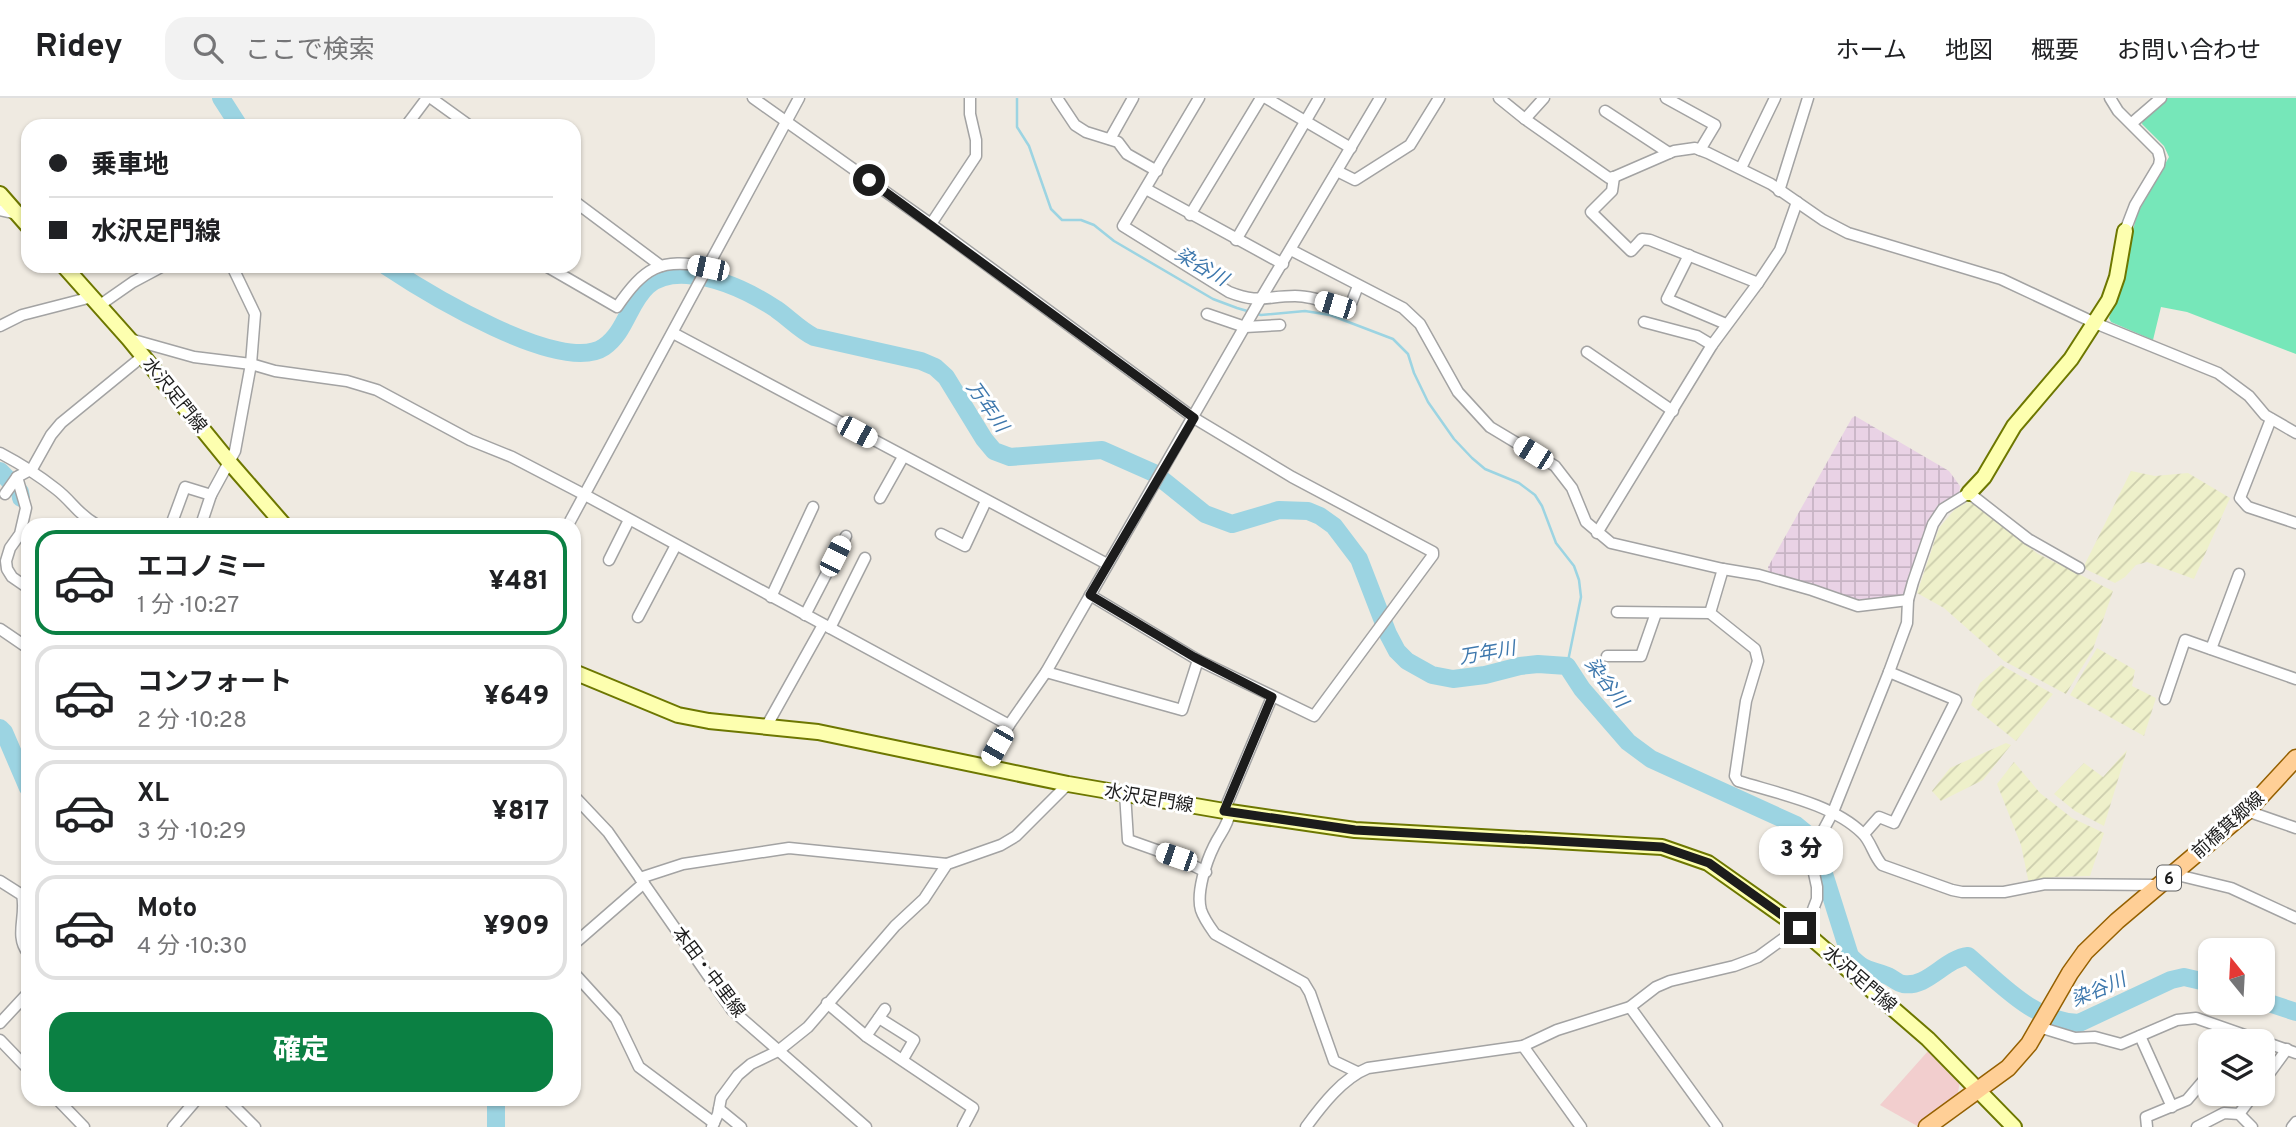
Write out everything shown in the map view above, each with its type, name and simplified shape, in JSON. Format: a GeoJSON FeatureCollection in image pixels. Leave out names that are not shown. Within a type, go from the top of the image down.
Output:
{"type":"FeatureCollection","features":[{"type":"Feature","properties":{"kind":"main road"},"geometry":{"type":"LineString","coordinates":[[0,194],[21,218]]}},
{"type":"Feature","properties":{"kind":"main road"},"geometry":{"type":"LineString","coordinates":[[1969,493],[1984,477],[2014,426],[2071,359],[2109,300],[2125,231]]}},
{"type":"Feature","properties":{"kind":"main road","name":"水沢足門線"},"geometry":{"type":"LineString","coordinates":[[70,273],[278,518]]}},
{"type":"Feature","properties":{"kind":"main road","name":"水沢足門線"},"geometry":{"type":"LineString","coordinates":[[581,675],[678,715],[709,721],[818,732],[1068,784],[1227,811],[1355,830],[1662,847],[1709,863],[1800,928],[1928,1039],[2014,1127]]}},
{"type":"Feature","properties":{"kind":"main road","name":"前橋箕郷線"},"geometry":{"type":"LineString","coordinates":[[1927,1127],[2015,1062],[2085,952],[2247,811],[2296,758]]}},
{"type":"Feature","properties":{"kind":"street"},"geometry":{"type":"LineString","coordinates":[[412,119],[429,98],[460,119]]}},
{"type":"Feature","properties":{"kind":"street"},"geometry":{"type":"LineString","coordinates":[[753,98],[1194,418],[1292,477],[1433,552],[1314,716],[1198,660],[1090,595]]}},
{"type":"Feature","properties":{"kind":"street"},"geometry":{"type":"LineString","coordinates":[[572,518],[799,98]]}},
{"type":"Feature","properties":{"kind":"street"},"geometry":{"type":"LineString","coordinates":[[931,225],[976,156],[970,98]]}},
{"type":"Feature","properties":{"kind":"street"},"geometry":{"type":"LineString","coordinates":[[1057,98],[1075,125],[1086,132],[1118,142],[1127,154],[1157,171]]}},
{"type":"Feature","properties":{"kind":"street"},"geometry":{"type":"LineString","coordinates":[[1110,139],[1133,98]]}},
{"type":"Feature","properties":{"kind":"street"},"geometry":{"type":"LineString","coordinates":[[1190,215],[1263,98],[1351,148]]}},
{"type":"Feature","properties":{"kind":"street"},"geometry":{"type":"LineString","coordinates":[[1236,240],[1319,98]]}},
{"type":"Feature","properties":{"kind":"street"},"geometry":{"type":"LineString","coordinates":[[985,767],[1009,725],[1046,672],[1258,303],[1380,98]]}},
{"type":"Feature","properties":{"kind":"street"},"geometry":{"type":"LineString","coordinates":[[1337,171],[1355,180],[1410,145],[1439,98]]}},
{"type":"Feature","properties":{"kind":"street"},"geometry":{"type":"LineString","coordinates":[[1499,98],[1609,178],[1669,153],[1686,148],[1700,150],[1771,184],[1823,220],[1848,233],[1989,275],[2026,289],[2095,323],[2218,373],[2249,396],[2271,419],[2296,433]]}},
{"type":"Feature","properties":{"kind":"street"},"geometry":{"type":"LineString","coordinates":[[1525,119],[1545,98]]}},
{"type":"Feature","properties":{"kind":"street"},"geometry":{"type":"LineString","coordinates":[[1666,98],[1715,125],[1700,150]]}},
{"type":"Feature","properties":{"kind":"street"},"geometry":{"type":"LineString","coordinates":[[1741,168],[1775,98]]}},
{"type":"Feature","properties":{"kind":"street"},"geometry":{"type":"LineString","coordinates":[[2110,98],[2118,111],[2158,151],[2160,159],[2159,166],[2135,205],[2125,231]]}},
{"type":"Feature","properties":{"kind":"street"},"geometry":{"type":"LineString","coordinates":[[2132,123],[2161,98]]}},
{"type":"Feature","properties":{"kind":"street"},"geometry":{"type":"LineString","coordinates":[[1196,99],[1123,226],[1229,292],[1258,303],[1295,296],[1309,297],[1349,309],[1358,286]]}},
{"type":"Feature","properties":{"kind":"street"},"geometry":{"type":"LineString","coordinates":[[1779,191],[1805,100]]}},
{"type":"Feature","properties":{"kind":"street"},"geometry":{"type":"LineString","coordinates":[[1605,111],[1669,153]]}},
{"type":"Feature","properties":{"kind":"street"},"geometry":{"type":"LineString","coordinates":[[1614,177],[1612,191],[1591,212],[1631,251],[1645,239],[1758,283]]}},
{"type":"Feature","properties":{"kind":"street"},"geometry":{"type":"LineString","coordinates":[[1146,190],[1283,264]]}},
{"type":"Feature","properties":{"kind":"street"},"geometry":{"type":"LineString","coordinates":[[1597,533],[1712,345],[1780,250],[1797,202]]}},
{"type":"Feature","properties":{"kind":"street"},"geometry":{"type":"LineString","coordinates":[[581,206],[661,266]]}},
{"type":"Feature","properties":{"kind":"street"},"geometry":{"type":"LineString","coordinates":[[0,210],[17,214]]}},
{"type":"Feature","properties":{"kind":"street"},"geometry":{"type":"LineString","coordinates":[[1291,250],[1413,315],[1458,391],[1490,426],[1555,466],[1572,488],[1586,522],[1611,542],[1768,577],[1858,606],[1908,600]]}},
{"type":"Feature","properties":{"kind":"street"},"geometry":{"type":"LineString","coordinates":[[1689,255],[1667,299],[1726,324]]}},
{"type":"Feature","properties":{"kind":"street"},"geometry":{"type":"LineString","coordinates":[[558,273],[617,307],[638,279],[661,266],[674,263],[708,268]]}},
{"type":"Feature","properties":{"kind":"street"},"geometry":{"type":"LineString","coordinates":[[0,326],[22,315],[96,301],[150,273]]}},
{"type":"Feature","properties":{"kind":"street"},"geometry":{"type":"LineString","coordinates":[[203,518],[211,495],[235,452],[251,364],[255,314],[235,273]]}},
{"type":"Feature","properties":{"kind":"street"},"geometry":{"type":"LineString","coordinates":[[1207,314],[1247,323],[1280,325]]}},
{"type":"Feature","properties":{"kind":"street"},"geometry":{"type":"LineString","coordinates":[[1644,321],[1697,336],[1712,345]]}},
{"type":"Feature","properties":{"kind":"street"},"geometry":{"type":"LineString","coordinates":[[673,332],[1107,565]]}},
{"type":"Feature","properties":{"kind":"street"},"geometry":{"type":"LineString","coordinates":[[129,339],[194,356],[347,381],[371,388],[470,440],[512,457],[585,495],[1009,725]]}},
{"type":"Feature","properties":{"kind":"street"},"geometry":{"type":"LineString","coordinates":[[1587,352],[1673,411]]}},
{"type":"Feature","properties":{"kind":"street"},"geometry":{"type":"LineString","coordinates":[[5,494],[17,477],[32,469],[61,423],[143,356]]}},
{"type":"Feature","properties":{"kind":"street"},"geometry":{"type":"LineString","coordinates":[[2271,419],[2240,498],[2248,507],[2296,523]]}},
{"type":"Feature","properties":{"kind":"street"},"geometry":{"type":"LineString","coordinates":[[0,453],[32,469],[86,518]]}},
{"type":"Feature","properties":{"kind":"street"},"geometry":{"type":"LineString","coordinates":[[880,498],[903,457]]}},
{"type":"Feature","properties":{"kind":"street"},"geometry":{"type":"LineString","coordinates":[[17,477],[26,508],[24,518]]}},
{"type":"Feature","properties":{"kind":"street"},"geometry":{"type":"LineString","coordinates":[[174,518],[185,486],[211,495]]}},
{"type":"Feature","properties":{"kind":"street"},"geometry":{"type":"LineString","coordinates":[[1306,1127],[1320,1108],[1357,1072],[1368,1068],[1523,1045],[1558,1030],[1630,1007],[1656,987],[1670,981],[1734,966],[1758,957],[1809,920],[1817,899],[1810,855],[1833,812],[1889,672],[1907,623],[1908,600],[1938,515],[1954,500],[1969,493],[2028,539],[2079,568]]}},
{"type":"Feature","properties":{"kind":"street"},"geometry":{"type":"LineString","coordinates":[[942,534],[965,546],[986,501]]}},
{"type":"Feature","properties":{"kind":"street"},"geometry":{"type":"LineString","coordinates":[[771,597],[813,507]]}},
{"type":"Feature","properties":{"kind":"street"},"geometry":{"type":"LineString","coordinates":[[609,560],[629,520]]}},
{"type":"Feature","properties":{"kind":"street"},"geometry":{"type":"LineString","coordinates":[[21,530],[6,561],[12,577],[21,583]]}},
{"type":"Feature","properties":{"kind":"street"},"geometry":{"type":"LineString","coordinates":[[805,615],[846,536]]}},
{"type":"Feature","properties":{"kind":"street"},"geometry":{"type":"LineString","coordinates":[[638,617],[676,545]]}},
{"type":"Feature","properties":{"kind":"street"},"geometry":{"type":"LineString","coordinates":[[766,727],[865,558]]}},
{"type":"Feature","properties":{"kind":"street"},"geometry":{"type":"LineString","coordinates":[[1710,613],[1723,569]]}},
{"type":"Feature","properties":{"kind":"street"},"geometry":{"type":"LineString","coordinates":[[2211,649],[2239,574]]}},
{"type":"Feature","properties":{"kind":"street"},"geometry":{"type":"LineString","coordinates":[[1617,612],[1710,613],[1755,649],[1758,661],[1746,701],[1735,776],[1738,781],[1833,812],[1864,834],[1875,858],[1882,865],[1952,890],[2004,892],[2045,884],[2166,880],[2231,888],[2296,918]]}},
{"type":"Feature","properties":{"kind":"street"},"geometry":{"type":"LineString","coordinates":[[1607,656],[1641,656],[1657,612]]}},
{"type":"Feature","properties":{"kind":"street"},"geometry":{"type":"LineString","coordinates":[[0,629],[21,643]]}},
{"type":"Feature","properties":{"kind":"street"},"geometry":{"type":"LineString","coordinates":[[2165,699],[2185,640],[2296,679]]}},
{"type":"Feature","properties":{"kind":"street"},"geometry":{"type":"LineString","coordinates":[[1046,672],[1182,710],[1198,660]]}},
{"type":"Feature","properties":{"kind":"street"},"geometry":{"type":"LineString","coordinates":[[1864,834],[1879,817],[1894,823],[1956,700],[1889,672]]}},
{"type":"Feature","properties":{"kind":"street"},"geometry":{"type":"LineString","coordinates":[[1272,697],[1227,811],[1227,827],[1216,842],[1201,890],[1201,909],[1215,934],[1304,983],[1334,1061],[1357,1072]]}},
{"type":"Feature","properties":{"kind":"street"},"geometry":{"type":"LineString","coordinates":[[581,938],[642,881],[683,864],[789,848],[947,864],[1001,845],[1016,836],[1068,784]]}},
{"type":"Feature","properties":{"kind":"street"},"geometry":{"type":"LineString","coordinates":[[1125,793],[1128,840],[1176,857],[1206,872]]}},
{"type":"Feature","properties":{"kind":"street","name":"本田・中里線"},"geometry":{"type":"LineString","coordinates":[[581,805],[608,832],[723,998],[778,1051],[866,1127]]}},
{"type":"Feature","properties":{"kind":"street"},"geometry":{"type":"LineString","coordinates":[[2247,811],[2296,828]]}},
{"type":"Feature","properties":{"kind":"street"},"geometry":{"type":"LineString","coordinates":[[581,981],[616,1019],[639,1067],[713,1125],[721,1098],[738,1075],[751,1064],[778,1051],[808,1027],[895,926],[924,899],[947,864]]}},
{"type":"Feature","properties":{"kind":"street"},"geometry":{"type":"LineString","coordinates":[[0,881],[21,894]]}},
{"type":"Feature","properties":{"kind":"street"},"geometry":{"type":"LineString","coordinates":[[0,1023],[21,1000]]}},
{"type":"Feature","properties":{"kind":"street"},"geometry":{"type":"LineString","coordinates":[[827,1003],[866,1036],[973,1108],[963,1127]]}},
{"type":"Feature","properties":{"kind":"street"},"geometry":{"type":"LineString","coordinates":[[1630,1007],[1717,1127]]}},
{"type":"Feature","properties":{"kind":"street"},"geometry":{"type":"LineString","coordinates":[[866,1036],[882,1014],[914,1040],[902,1059]]}},
{"type":"Feature","properties":{"kind":"street"},"geometry":{"type":"LineString","coordinates":[[2041,1025],[2075,1038],[2095,1038],[2121,1044],[2177,1020],[2196,1018],[2220,1029]]}},
{"type":"Feature","properties":{"kind":"street"},"geometry":{"type":"LineString","coordinates":[[2140,1036],[2172,1107]]}},
{"type":"Feature","properties":{"kind":"street"},"geometry":{"type":"LineString","coordinates":[[0,1040],[21,1062]]}},
{"type":"Feature","properties":{"kind":"street"},"geometry":{"type":"LineString","coordinates":[[1523,1045],[1581,1127]]}},
{"type":"Feature","properties":{"kind":"street"},"geometry":{"type":"LineString","coordinates":[[2275,1069],[2291,1051]]}},
{"type":"Feature","properties":{"kind":"street"},"geometry":{"type":"LineString","coordinates":[[2147,1127],[2146,1117],[2187,1100],[2198,1087]]}},
{"type":"Feature","properties":{"kind":"street"},"geometry":{"type":"LineString","coordinates":[[64,1106],[84,1127]]}},
{"type":"Feature","properties":{"kind":"street"},"geometry":{"type":"LineString","coordinates":[[173,1127],[191,1106]]}},
{"type":"Feature","properties":{"kind":"street"},"geometry":{"type":"LineString","coordinates":[[235,1106],[256,1127]]}},
{"type":"Feature","properties":{"kind":"street"},"geometry":{"type":"LineString","coordinates":[[2239,1114],[2245,1106]]}},
{"type":"Feature","properties":{"kind":"street"},"geometry":{"type":"LineString","coordinates":[[719,1109],[741,1127]]}},
{"type":"Feature","properties":{"kind":"street"},"geometry":{"type":"LineString","coordinates":[[2197,1127],[2224,1113],[2239,1114],[2252,1127]]}},
{"type":"Feature","properties":{"kind":"street"},"geometry":{"type":"LineString","coordinates":[[2292,1127],[2296,1122]]}},
{"type":"Feature","properties":{"kind":"shaded area"},"geometry":{"type":"Polygon","coordinates":[[[1855,416],[1949,471],[1960,486],[1959,493],[1945,501],[1929,522],[1905,594],[1860,604],[1824,588],[1769,573],[1768,567],[1855,416]]]}},
{"type":"Feature","properties":{"kind":"shaded area"},"geometry":{"type":"Polygon","coordinates":[[[1929,1050],[1960,1081],[1957,1098],[1919,1127],[1880,1105],[1929,1050]]]}},
{"type":"Feature","properties":{"kind":"green space"},"geometry":{"type":"Polygon","coordinates":[[[2167,98],[2296,98],[2296,354],[2187,312],[2161,307],[2153,340],[2111,322],[2109,318],[2137,214],[2169,157],[2164,146],[2142,124],[2143,118],[2167,98]]]}},
{"type":"Feature","properties":{"kind":"green space"},"geometry":{"type":"Polygon","coordinates":[[[2131,471],[2155,476],[2188,473],[2230,498],[2194,579],[2147,562],[2136,565],[2115,583],[2083,568],[2131,471]]]}},
{"type":"Feature","properties":{"kind":"green space"},"geometry":{"type":"Polygon","coordinates":[[[1971,500],[2038,554],[2113,591],[2093,649],[2066,694],[2004,661],[1944,608],[1917,593],[1939,528],[1955,509],[1971,500]]]}},
{"type":"Feature","properties":{"kind":"green space"},"geometry":{"type":"Polygon","coordinates":[[[2097,648],[2135,670],[2132,686],[2156,698],[2144,736],[2070,695],[2097,648]]]}},
{"type":"Feature","properties":{"kind":"green space"},"geometry":{"type":"Polygon","coordinates":[[[2001,665],[2053,694],[2016,741],[1971,705],[1980,683],[2001,665]]]}},
{"type":"Feature","properties":{"kind":"green space"},"geometry":{"type":"Polygon","coordinates":[[[2006,743],[2011,745],[1983,780],[1941,801],[1932,791],[1950,768],[2006,743]]]}},
{"type":"Feature","properties":{"kind":"green space"},"geometry":{"type":"Polygon","coordinates":[[[2127,750],[2104,826],[2075,811],[2054,794],[2084,763],[2103,777],[2127,750]]]}},
{"type":"Feature","properties":{"kind":"green space"},"geometry":{"type":"Polygon","coordinates":[[[2014,762],[2040,793],[2072,818],[2104,833],[2090,876],[2054,877],[2029,884],[2021,845],[1997,784],[2014,762]]]}},
{"type":"Feature","properties":{"kind":"waterway","name":"万年川"},"geometry":{"type":"LineString","coordinates":[[221,98],[234,119]]}},
{"type":"Feature","properties":{"kind":"waterway","name":"染谷川"},"geometry":{"type":"LineString","coordinates":[[1017,98],[1017,127],[1029,146],[1051,209],[1062,220],[1081,220],[1094,225],[1114,241],[1213,299],[1261,315],[1305,311],[1330,315],[1393,339],[1408,354],[1428,402],[1454,439],[1485,469],[1519,483],[1535,495],[1556,543],[1574,566],[1581,597],[1567,666]]}},
{"type":"Feature","properties":{"kind":"waterway","name":"万年川"},"geometry":{"type":"LineString","coordinates":[[397,273],[461,311],[494,327],[558,350],[584,353],[604,347],[614,337],[635,301],[654,281],[668,276],[699,276],[733,286],[755,297],[814,337],[921,361],[935,367],[946,377],[994,451],[1010,457],[1102,450],[1154,473],[1205,514],[1232,524],[1279,510],[1308,511],[1334,526],[1359,559],[1388,634],[1397,651],[1407,661],[1432,675],[1453,679],[1485,675],[1520,666],[1567,666],[1582,689],[1628,742],[1651,759],[1796,825],[1813,839],[1850,956],[1864,968],[1901,983],[1912,984],[1928,978],[1951,962],[1968,956],[2005,989],[2033,1008],[2047,1016],[2079,1023],[2171,980],[2184,977],[2198,980]]}},
{"type":"Feature","properties":{"kind":"waterway"},"geometry":{"type":"LineString","coordinates":[[0,471],[20,492],[21,498]]}},
{"type":"Feature","properties":{"kind":"waterway"},"geometry":{"type":"LineString","coordinates":[[0,728],[21,772]]}},
{"type":"Feature","properties":{"kind":"waterway","name":"染谷川"},"geometry":{"type":"LineString","coordinates":[[2275,1005],[2296,1012]]}},
{"type":"Feature","properties":{"kind":"waterway"},"geometry":{"type":"LineString","coordinates":[[496,1106],[496,1127]]}},
{"type":"Feature","properties":{"kind":"route"},"geometry":{"type":"LineString","coordinates":[[869,180],[1194,418],[1090,595],[1194,657],[1272,697],[1224,811],[1355,830],[1411,835],[1662,847],[1709,863],[1800,928]]}}]}
